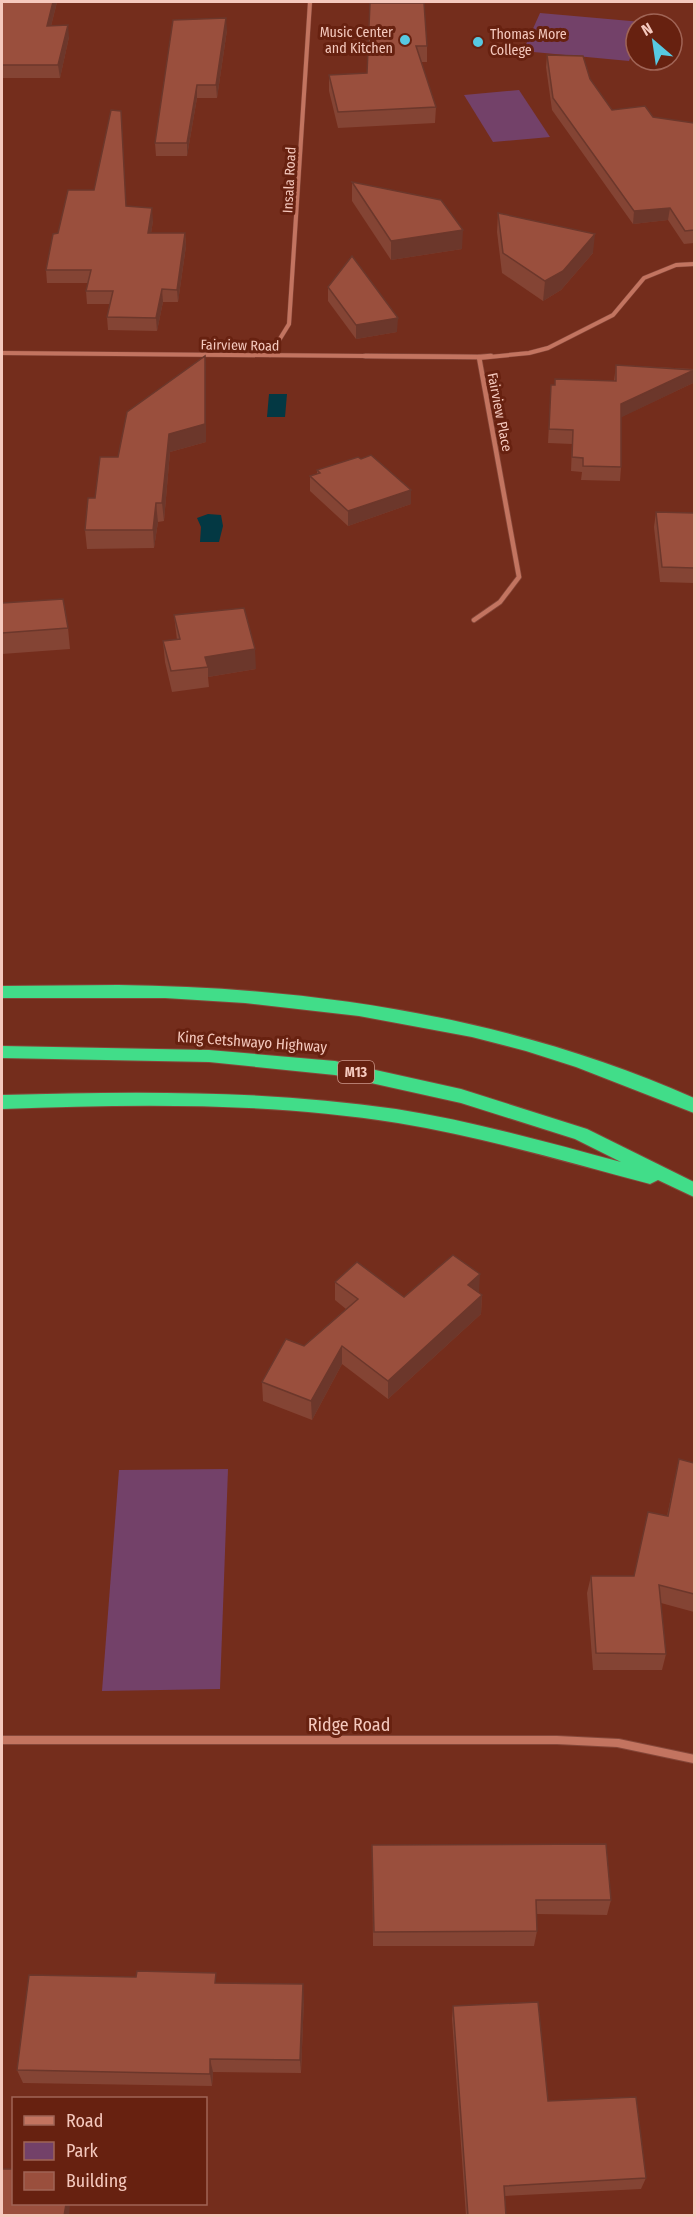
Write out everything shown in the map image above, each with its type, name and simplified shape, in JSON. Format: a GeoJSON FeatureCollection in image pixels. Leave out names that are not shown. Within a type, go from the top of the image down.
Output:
{"type":"FeatureCollection","features":[{"type":"Feature","properties":{"kind":"highway"},"geometry":{"type":"LineString","coordinates":[[2,992],[197,993],[304,1001],[427,1020],[519,1042],[590,1064],[694,1106]]}},
{"type":"Feature","properties":{"kind":"highway","name":"King Cetshwayo Highway"},"geometry":{"type":"LineString","coordinates":[[2,1052],[209,1056],[335,1068],[461,1096],[581,1134],[692,1188]]}},
{"type":"Feature","properties":{"kind":"highway"},"geometry":{"type":"LineString","coordinates":[[2,1102],[109,1098],[229,1100],[307,1105],[396,1116],[471,1130],[692,1188]]}},
{"type":"Feature","properties":{"kind":"street","name":"Insala Road"},"geometry":{"type":"LineString","coordinates":[[270,356],[289,324],[310,2]]}},
{"type":"Feature","properties":{"kind":"street","name":"Fairview Place"},"geometry":{"type":"LineString","coordinates":[[474,620],[496,608],[509,595],[519,577],[479,357],[521,354],[548,348],[613,315],[644,278],[676,265],[694,264]]}},
{"type":"Feature","properties":{"kind":"street","name":"Fairview Road"},"geometry":{"type":"LineString","coordinates":[[2,353],[479,357]]}},
{"type":"Feature","properties":{"kind":"street","name":"Ridge Road"},"geometry":{"type":"LineString","coordinates":[[2,1740],[557,1740],[618,1743],[694,1759]]}},
{"type":"Feature","properties":{"kind":"green space"},"geometry":{"type":"Polygon","coordinates":[[[540,13],[624,20],[624,61],[523,51],[540,13]]]}},
{"type":"Feature","properties":{"kind":"green space"},"geometry":{"type":"Polygon","coordinates":[[[519,90],[550,137],[493,142],[464,95],[519,90]]]}},
{"type":"Feature","properties":{"kind":"green space"},"geometry":{"type":"Polygon","coordinates":[[[228,1469],[220,1689],[102,1691],[119,1470],[228,1469]]]}},
{"type":"Feature","properties":{"kind":"water"},"geometry":{"type":"Polygon","coordinates":[[[269,394],[287,394],[285,417],[267,417],[269,394]]]}},
{"type":"Feature","properties":{"kind":"water"},"geometry":{"type":"Polygon","coordinates":[[[208,514],[221,515],[223,526],[219,542],[200,542],[201,527],[197,518],[208,514]]]}},
{"type":"Feature","properties":{"kind":"building"},"geometry":{"type":"Polygon","coordinates":[[[2,2],[53,2],[47,26],[68,25],[58,65],[2,65],[2,2]]]}},
{"type":"Feature","properties":{"kind":"building"},"geometry":{"type":"Polygon","coordinates":[[[370,3],[424,3],[427,46],[416,46],[436,107],[338,112],[329,75],[367,73],[370,3]]]}},
{"type":"Feature","properties":{"kind":"building"},"geometry":{"type":"Polygon","coordinates":[[[226,18],[216,85],[197,85],[187,143],[155,143],[173,20],[226,18]]]}},
{"type":"Feature","properties":{"kind":"building"},"geometry":{"type":"Polygon","coordinates":[[[547,55],[583,56],[590,79],[612,110],[645,106],[653,117],[694,123],[694,230],[685,231],[670,208],[634,211],[553,98],[547,55]]]}},
{"type":"Feature","properties":{"kind":"building"},"geometry":{"type":"Polygon","coordinates":[[[111,110],[121,111],[126,206],[152,208],[148,233],[185,233],[177,290],[162,289],[156,318],[107,317],[113,291],[86,291],[91,270],[46,270],[53,234],[58,233],[68,190],[94,190],[111,110]]]}},
{"type":"Feature","properties":{"kind":"building"},"geometry":{"type":"Polygon","coordinates":[[[352,182],[441,200],[463,230],[391,241],[352,182]]]}},
{"type":"Feature","properties":{"kind":"building"},"geometry":{"type":"Polygon","coordinates":[[[498,213],[595,234],[563,271],[545,281],[503,253],[498,213]]]}},
{"type":"Feature","properties":{"kind":"building"},"geometry":{"type":"Polygon","coordinates":[[[352,256],[398,318],[356,325],[328,287],[352,256]]]}},
{"type":"Feature","properties":{"kind":"building"},"geometry":{"type":"Polygon","coordinates":[[[205,356],[205,424],[169,434],[162,503],[156,503],[153,530],[85,530],[88,498],[95,498],[100,457],[118,457],[127,412],[205,356]]]}},
{"type":"Feature","properties":{"kind":"building"},"geometry":{"type":"Polygon","coordinates":[[[616,365],[694,370],[621,404],[621,467],[583,466],[583,458],[572,457],[573,430],[549,429],[551,385],[555,385],[555,379],[616,381],[616,365]]]}},
{"type":"Feature","properties":{"kind":"building"},"geometry":{"type":"Polygon","coordinates":[[[371,455],[411,490],[348,511],[310,476],[320,473],[317,470],[371,455]]]}},
{"type":"Feature","properties":{"kind":"building"},"geometry":{"type":"Polygon","coordinates":[[[656,512],[694,513],[694,568],[662,567],[656,512]]]}},
{"type":"Feature","properties":{"kind":"building"},"geometry":{"type":"Polygon","coordinates":[[[63,599],[68,628],[2,633],[2,603],[63,599]]]}},
{"type":"Feature","properties":{"kind":"building"},"geometry":{"type":"Polygon","coordinates":[[[244,608],[255,649],[205,657],[208,667],[171,671],[163,641],[180,639],[174,615],[244,608]]]}},
{"type":"Feature","properties":{"kind":"building"},"geometry":{"type":"Polygon","coordinates":[[[453,1255],[480,1274],[468,1285],[482,1295],[388,1381],[342,1346],[311,1401],[262,1382],[286,1339],[304,1346],[358,1299],[335,1282],[357,1262],[404,1297],[453,1255]]]}},
{"type":"Feature","properties":{"kind":"building"},"geometry":{"type":"Polygon","coordinates":[[[679,1459],[694,1463],[694,1594],[659,1585],[666,1654],[596,1653],[591,1576],[634,1576],[648,1512],[668,1516],[679,1459]]]}},
{"type":"Feature","properties":{"kind":"building"},"geometry":{"type":"Polygon","coordinates":[[[606,1844],[611,1900],[536,1900],[537,1931],[374,1932],[372,1845],[606,1844]]]}},
{"type":"Feature","properties":{"kind":"building"},"geometry":{"type":"Polygon","coordinates":[[[137,1971],[216,1973],[215,1983],[303,1984],[300,2060],[210,2059],[210,2074],[17,2070],[29,1975],[136,1977],[137,1971]]]}},
{"type":"Feature","properties":{"kind":"building"},"geometry":{"type":"Polygon","coordinates":[[[538,2002],[548,2101],[636,2097],[646,2178],[504,2186],[506,2216],[468,2216],[453,2006],[538,2002]]]}},
{"type":"Feature","properties":{"kind":"building"},"geometry":{"type":"Polygon","coordinates":[[[2,2169],[12,2169],[12,2205],[66,2205],[64,2216],[2,2216],[2,2169]]]}},
{"type":"Feature","properties":{"kind":"place","name":"Music Center and Kitchen"},"geometry":{"type":"Point","coordinates":[405,40]}},
{"type":"Feature","properties":{"kind":"place","name":"Thomas More College"},"geometry":{"type":"Point","coordinates":[478,42]}}]}
